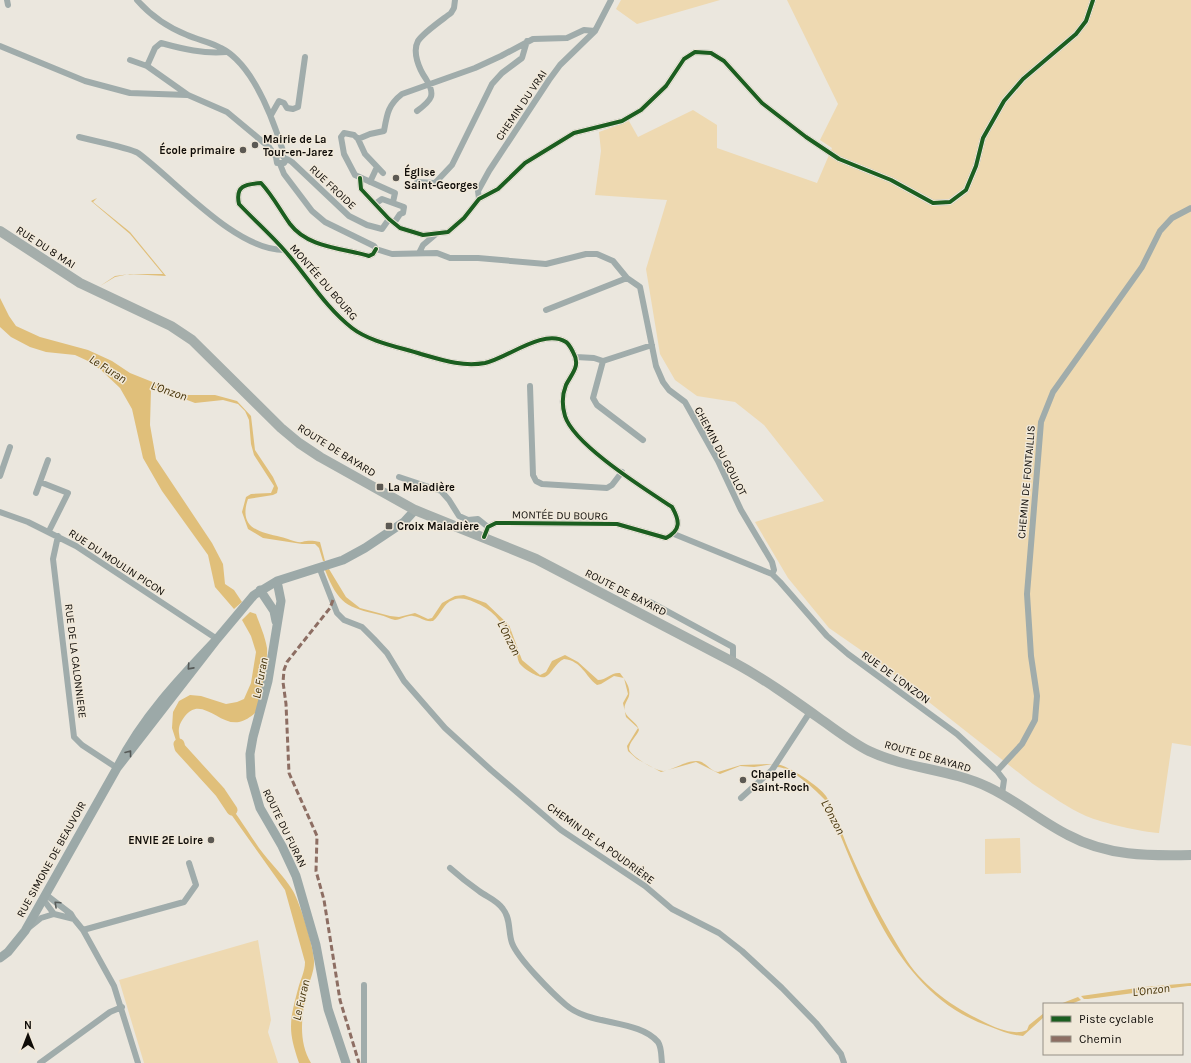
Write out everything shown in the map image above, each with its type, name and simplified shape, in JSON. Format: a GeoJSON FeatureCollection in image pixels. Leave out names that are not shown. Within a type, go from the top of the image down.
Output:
{"type":"FeatureCollection","features":[{"type":"Feature","properties":{"kind":"main road","name":"RUE DU 8 MAI"},"geometry":{"type":"LineString","coordinates":[[0,231],[80,283]]}},
{"type":"Feature","properties":{"kind":"main road","name":"ROUTE DE BAYARD"},"geometry":{"type":"LineString","coordinates":[[80,283],[171,326],[192,340],[299,443],[415,510],[536,559],[733,662],[760,677],[852,741],[870,751],[894,760],[968,779],[1002,794],[1068,835],[1098,848],[1139,856],[1191,854]]}},
{"type":"Feature","properties":{"kind":"main road","name":"RUE SIMONE DE BEAUVOIR"},"geometry":{"type":"LineString","coordinates":[[0,958],[8,952],[25,931],[118,768],[128,746],[163,699],[260,590],[277,580],[343,560],[366,548],[406,520],[415,510]]}},
{"type":"Feature","properties":{"kind":"main road","name":"ROUTE DU FURAN"},"geometry":{"type":"LineString","coordinates":[[277,580],[281,601],[276,624],[268,681],[250,754],[250,777],[260,808],[282,846],[296,876],[316,945],[328,1009],[346,1063]]}},
{"type":"Feature","properties":{"kind":"main road","name":"ROUTE DU FURAN"},"geometry":{"type":"LineString","coordinates":[[260,590],[274,611],[276,624]]}},
{"type":"Feature","properties":{"kind":"street"},"geometry":{"type":"LineString","coordinates":[[137,0],[159,21],[187,36],[222,48],[237,61],[258,88],[271,115],[283,151],[278,156],[277,163],[280,164],[284,174],[312,211],[325,222],[374,246],[376,249]]}},
{"type":"Feature","properties":{"kind":"street"},"geometry":{"type":"LineString","coordinates":[[417,111],[427,103],[431,97],[432,88],[418,61],[416,48],[422,37],[451,13],[454,8],[455,0]]}},
{"type":"Feature","properties":{"kind":"street","name":"CHEMIN DU VRAI"},"geometry":{"type":"LineString","coordinates":[[479,199],[478,191],[489,171],[560,65],[595,31],[611,0]]}},
{"type":"Feature","properties":{"kind":"street"},"geometry":{"type":"LineString","coordinates":[[360,178],[361,189],[400,228],[423,235],[448,232],[464,218],[479,199],[498,189],[525,163],[574,133],[622,121],[641,110],[666,86],[684,59],[695,52],[711,53],[724,61],[762,103],[806,137],[839,159],[892,180],[933,203],[950,202],[966,190],[976,166],[983,138],[1004,101],[1023,79],[1076,34],[1086,21],[1093,0]]}},
{"type":"Feature","properties":{"kind":"street"},"geometry":{"type":"LineString","coordinates":[[358,139],[370,134],[384,131],[388,112],[393,102],[402,94],[475,68],[501,56],[526,41],[539,38],[567,38],[587,30],[595,31]]}},
{"type":"Feature","properties":{"kind":"street"},"geometry":{"type":"LineString","coordinates":[[417,182],[435,183],[452,165],[492,84],[502,73],[522,58],[526,41]]}},
{"type":"Feature","properties":{"kind":"street"},"geometry":{"type":"LineString","coordinates":[[147,66],[155,48],[161,43],[186,50],[216,53],[226,52]]}},
{"type":"Feature","properties":{"kind":"street"},"geometry":{"type":"LineString","coordinates":[[0,46],[85,81],[130,94],[188,94]]}},
{"type":"Feature","properties":{"kind":"street"},"geometry":{"type":"LineString","coordinates":[[271,115],[279,101],[284,103],[288,108],[293,109],[298,107],[305,57]]}},
{"type":"Feature","properties":{"kind":"street"},"geometry":{"type":"LineString","coordinates":[[130,60],[147,66],[188,94],[226,112],[278,156],[283,155],[286,160],[284,163],[280,164]]}},
{"type":"Feature","properties":{"kind":"street"},"geometry":{"type":"LineString","coordinates":[[382,173],[366,154],[358,139],[354,135],[344,133],[341,137],[344,154],[354,175],[395,193],[393,202]]}},
{"type":"Feature","properties":{"kind":"street"},"geometry":{"type":"LineString","coordinates":[[79,137],[136,152],[228,228],[274,250],[284,250]]}},
{"type":"Feature","properties":{"kind":"street","name":"RUE FROIDE"},"geometry":{"type":"LineString","coordinates":[[286,160],[287,159],[292,162],[349,216],[367,225],[382,229],[392,221]]}},
{"type":"Feature","properties":{"kind":"street"},"geometry":{"type":"LineString","coordinates":[[370,182],[377,167]]}},
{"type":"Feature","properties":{"kind":"street","name":"MONTÉE DU BOURG"},"geometry":{"type":"LineString","coordinates":[[376,249],[373,254],[369,256],[313,242],[290,225],[270,192],[261,183],[247,184],[240,190],[238,196],[239,204],[284,250],[335,312],[352,328],[368,337],[450,363],[486,363],[547,338],[559,339],[567,343],[576,357]]}},
{"type":"Feature","properties":{"kind":"street"},"geometry":{"type":"LineString","coordinates":[[375,204],[382,199],[404,207],[403,214],[400,214],[392,221]]}},
{"type":"Feature","properties":{"kind":"street","name":"CHEMIN DE FONTAILLIS"},"geometry":{"type":"LineString","coordinates":[[997,771],[1022,744],[1035,720],[1037,696],[1031,656],[1026,594],[1041,422],[1053,392],[1142,267],[1160,231],[1172,218],[1191,208]]}},
{"type":"Feature","properties":{"kind":"street"},"geometry":{"type":"LineString","coordinates":[[420,253],[423,245],[436,234]]}},
{"type":"Feature","properties":{"kind":"street","name":"CHEMIN DU GOULOT"},"geometry":{"type":"LineString","coordinates":[[376,249],[392,254],[411,255],[420,253],[437,253],[450,258],[546,264],[586,254],[597,254],[613,261],[628,278],[640,287],[656,366],[663,382],[669,390],[684,402],[714,454],[741,510],[772,562],[774,570],[772,574]]}},
{"type":"Feature","properties":{"kind":"street"},"geometry":{"type":"LineString","coordinates":[[546,310],[628,278]]}},
{"type":"Feature","properties":{"kind":"street"},"geometry":{"type":"LineString","coordinates":[[652,345],[603,361],[594,358],[576,357],[575,371],[566,386],[562,399],[565,415],[570,427],[607,461],[672,508],[677,516],[678,527],[674,534],[772,574]]}},
{"type":"Feature","properties":{"kind":"street"},"geometry":{"type":"LineString","coordinates":[[603,361],[593,398],[597,405],[643,440]]}},
{"type":"Feature","properties":{"kind":"street"},"geometry":{"type":"LineString","coordinates":[[530,386],[533,475],[536,481],[542,484],[607,488],[612,485],[622,472]]}},
{"type":"Feature","properties":{"kind":"street"},"geometry":{"type":"LineString","coordinates":[[0,476],[10,447]]}},
{"type":"Feature","properties":{"kind":"street"},"geometry":{"type":"LineString","coordinates":[[36,492],[48,460]]}},
{"type":"Feature","properties":{"kind":"street"},"geometry":{"type":"LineString","coordinates":[[399,477],[441,491],[449,500],[459,516],[468,520],[478,519],[488,527],[484,537]]}},
{"type":"Feature","properties":{"kind":"street"},"geometry":{"type":"LineString","coordinates":[[40,482],[68,492],[49,532]]}},
{"type":"Feature","properties":{"kind":"street","name":"RUE DU MOULIN PICON"},"geometry":{"type":"LineString","coordinates":[[0,512],[58,536],[217,639]]}},
{"type":"Feature","properties":{"kind":"street","name":"MONTÉE DU BOURG"},"geometry":{"type":"LineString","coordinates":[[488,527],[496,523],[616,524],[658,538],[666,538],[674,534]]}},
{"type":"Feature","properties":{"kind":"street","name":"RUE DE LA CALONNIERE"},"geometry":{"type":"LineString","coordinates":[[58,536],[53,559],[74,737],[82,745],[118,768]]}},
{"type":"Feature","properties":{"kind":"street","name":"CHEMIN DE LA POUDRIÈRE"},"geometry":{"type":"LineString","coordinates":[[319,568],[337,613],[344,620],[362,627],[374,639],[387,653],[404,681],[444,728],[562,830],[645,886],[672,909],[719,933],[742,951],[782,988],[816,1023],[841,1054],[844,1063]]}},
{"type":"Feature","properties":{"kind":"street","name":"RUE DE L'ONZON"},"geometry":{"type":"LineString","coordinates":[[772,574],[826,636],[848,654],[957,734],[997,771],[1004,780],[1002,794]]}},
{"type":"Feature","properties":{"kind":"street"},"geometry":{"type":"LineString","coordinates":[[650,602],[733,647],[733,662]]}},
{"type":"Feature","properties":{"kind":"street"},"geometry":{"type":"LineString","coordinates":[[740,798],[772,770],[810,712]]}},
{"type":"Feature","properties":{"kind":"street"},"geometry":{"type":"LineString","coordinates":[[83,930],[184,902],[196,885],[189,863]]}},
{"type":"Feature","properties":{"kind":"street"},"geometry":{"type":"LineString","coordinates":[[450,868],[468,883],[495,900],[503,908],[507,916],[513,945],[522,959],[566,1006],[578,1013],[641,1031],[652,1037],[659,1043],[662,1063]]}},
{"type":"Feature","properties":{"kind":"street"},"geometry":{"type":"LineString","coordinates":[[44,897],[54,914]]}},
{"type":"Feature","properties":{"kind":"street"},"geometry":{"type":"LineString","coordinates":[[44,897],[71,914],[83,930],[114,986],[122,1007],[138,1063]]}},
{"type":"Feature","properties":{"kind":"street"},"geometry":{"type":"LineString","coordinates":[[25,931],[42,918],[54,914],[74,919]]}},
{"type":"Feature","properties":{"kind":"street"},"geometry":{"type":"LineString","coordinates":[[364,985],[364,1063]]}},
{"type":"Feature","properties":{"kind":"street"},"geometry":{"type":"LineString","coordinates":[[40,1063],[110,1012],[122,1007]]}},
{"type":"Feature","properties":{"kind":"shaded area"},"geometry":{"type":"Polygon","coordinates":[[[621,0],[720,0],[637,24],[616,9],[621,0]]]}},
{"type":"Feature","properties":{"kind":"shaded area"},"geometry":{"type":"Polygon","coordinates":[[[787,0],[1191,0],[1191,746],[1172,743],[1159,833],[1122,827],[1093,819],[1079,813],[1059,801],[1033,784],[878,662],[829,628],[788,578],[755,522],[824,501],[764,425],[735,402],[697,396],[675,380],[660,354],[646,269],[667,200],[595,195],[601,151],[599,132],[629,121],[638,137],[693,110],[717,125],[717,148],[817,183],[832,148],[820,140],[838,104],[787,0]]]}},
{"type":"Feature","properties":{"kind":"shaded area"},"geometry":{"type":"Polygon","coordinates":[[[1020,838],[1021,873],[985,874],[985,839],[1020,838]]]}},
{"type":"Feature","properties":{"kind":"shaded area"},"geometry":{"type":"Polygon","coordinates":[[[258,940],[271,1020],[268,1032],[278,1063],[144,1063],[119,980],[258,940]]]}},
{"type":"Feature","properties":{"kind":"water"},"geometry":{"type":"Polygon","coordinates":[[[97,198],[93,202],[130,232],[166,276],[130,274],[163,274],[130,234],[91,201],[97,198]]]}},
{"type":"Feature","properties":{"kind":"water"},"geometry":{"type":"Polygon","coordinates":[[[127,274],[115,277],[100,286],[115,276],[127,274]]]}},
{"type":"Feature","properties":{"kind":"water","name":"L'Onzon"},"geometry":{"type":"Polygon","coordinates":[[[0,298],[16,326],[40,337],[88,350],[112,361],[130,373],[185,395],[215,395],[237,401],[251,416],[255,450],[273,477],[278,488],[277,493],[273,495],[248,499],[246,516],[248,522],[252,527],[258,530],[283,538],[300,542],[320,542],[325,561],[323,561],[319,548],[315,544],[302,544],[263,538],[248,529],[242,512],[246,497],[251,494],[271,493],[274,486],[254,455],[251,444],[249,420],[245,411],[238,404],[223,400],[195,403],[156,388],[151,389],[150,425],[156,459],[212,543],[223,564],[225,584],[234,590],[242,602],[234,609],[215,587],[208,555],[162,491],[143,458],[132,409],[120,388],[101,370],[88,361],[75,355],[46,352],[30,347],[11,337],[0,327],[0,298]]]}},
{"type":"Feature","properties":{"kind":"water"},"geometry":{"type":"Polygon","coordinates":[[[329,569],[346,597],[360,608],[390,616],[399,617],[415,613],[428,619],[432,618],[442,603],[455,596],[464,595],[486,603],[509,625],[522,660],[540,675],[546,672],[552,661],[565,655],[578,662],[598,680],[617,673],[620,673],[623,678],[614,676],[597,685],[579,666],[570,660],[564,659],[558,663],[547,676],[540,677],[536,675],[520,664],[513,643],[505,628],[495,615],[489,610],[469,600],[453,600],[444,606],[433,621],[427,621],[411,616],[395,620],[382,615],[359,610],[345,603],[340,598],[330,582],[325,570],[329,569]]]}},
{"type":"Feature","properties":{"kind":"water"},"geometry":{"type":"Polygon","coordinates":[[[250,612],[256,614],[267,648],[264,682],[260,701],[255,713],[243,721],[232,722],[204,710],[191,710],[182,720],[179,733],[184,750],[189,758],[230,805],[259,848],[289,885],[299,905],[310,938],[314,957],[302,1025],[304,1045],[311,1063],[299,1063],[291,1034],[291,1019],[305,962],[285,890],[218,796],[203,781],[180,753],[172,728],[173,712],[179,701],[190,695],[201,696],[226,704],[244,699],[251,683],[256,652],[251,636],[242,620],[250,612]]]}},
{"type":"Feature","properties":{"kind":"water"},"geometry":{"type":"Polygon","coordinates":[[[624,679],[628,686],[629,692],[625,705],[625,712],[638,727],[639,730],[630,744],[629,749],[634,756],[644,763],[637,759],[628,751],[627,746],[638,728],[626,717],[623,703],[628,694],[624,679]]]}},
{"type":"Feature","properties":{"kind":"water"},"geometry":{"type":"Polygon","coordinates":[[[700,761],[712,770],[696,762],[668,770],[688,762],[700,761]]]}},
{"type":"Feature","properties":{"kind":"water"},"geometry":{"type":"Polygon","coordinates":[[[773,764],[754,767],[740,766],[720,774],[712,770],[718,772],[741,765],[773,764]]]}},
{"type":"Feature","properties":{"kind":"water","name":"L'Onzon"},"geometry":{"type":"Polygon","coordinates":[[[776,764],[788,768],[817,787],[826,796],[854,862],[881,917],[911,967],[929,986],[961,1010],[999,1029],[1011,1032],[1022,1032],[1027,1030],[1029,1025],[1043,1014],[1043,1018],[1023,1036],[1010,1034],[958,1012],[930,990],[906,963],[886,933],[853,867],[826,801],[817,791],[796,775],[783,768],[777,767],[776,764]]]}},
{"type":"Feature","properties":{"kind":"water","name":"L'Onzon"},"geometry":{"type":"Polygon","coordinates":[[[1191,983],[1191,986],[1088,999],[1084,999],[1081,996],[1144,987],[1191,983]]]}},
{"type":"Feature","properties":{"kind":"water"},"geometry":{"type":"Polygon","coordinates":[[[1078,997],[1081,1000],[1074,1003],[1063,1003],[1078,997]]]}},
{"type":"Feature","properties":{"kind":"waterway","name":"Le Furan"},"geometry":{"type":"LineString","coordinates":[[179,744],[180,748],[220,792],[232,810]]}},
{"type":"Feature","properties":{"kind":"marked path"},"geometry":{"type":"LineString","coordinates":[[333,600],[330,608],[287,662],[284,670],[283,682],[286,704],[289,773],[317,836],[316,871],[324,900],[340,1000],[359,1063]]}},
{"type":"Feature","properties":{"kind":"cycle path"},"geometry":{"type":"LineString","coordinates":[[360,178],[361,189],[389,219],[400,228],[423,235],[448,232],[464,218],[479,199],[498,189],[525,163],[574,133],[622,121],[641,110],[666,86],[684,59],[695,52],[711,53],[724,61],[762,103],[806,137],[839,159],[891,180],[933,203],[950,202],[966,190],[976,166],[983,138],[1004,101],[1023,79],[1076,34],[1086,21],[1093,0]]}},
{"type":"Feature","properties":{"kind":"cycle path"},"geometry":{"type":"LineString","coordinates":[[376,249],[373,254],[369,256],[326,246],[306,238],[297,232],[290,224],[261,183],[246,185],[242,187],[238,193],[239,204],[285,251],[333,311],[352,328],[367,337],[385,344],[437,358],[468,364],[485,363],[494,360],[536,341],[557,339],[566,342],[569,345],[576,361],[575,369],[566,385],[563,397],[565,416],[571,427],[582,440],[612,466],[672,507],[678,521],[677,528],[666,538],[617,524],[496,523],[488,527],[484,537]]}},
{"type":"Feature","properties":{"kind":"place","name":"Mairie de La Tour-en-Jarez"},"geometry":{"type":"Point","coordinates":[255,145]}},
{"type":"Feature","properties":{"kind":"place","name":"École primaire"},"geometry":{"type":"Point","coordinates":[243,150]}},
{"type":"Feature","properties":{"kind":"place","name":"Église Saint-Georges"},"geometry":{"type":"Point","coordinates":[396,178]}},
{"type":"Feature","properties":{"kind":"place","name":"La Maladière"},"geometry":{"type":"Point","coordinates":[380,487]}},
{"type":"Feature","properties":{"kind":"place","name":"Croix Maladière"},"geometry":{"type":"Point","coordinates":[389,526]}},
{"type":"Feature","properties":{"kind":"place","name":"Chapelle Saint-Roch"},"geometry":{"type":"Point","coordinates":[743,780]}},
{"type":"Feature","properties":{"kind":"place","name":"ENVIE 2E Loire"},"geometry":{"type":"Point","coordinates":[211,840]}}]}
